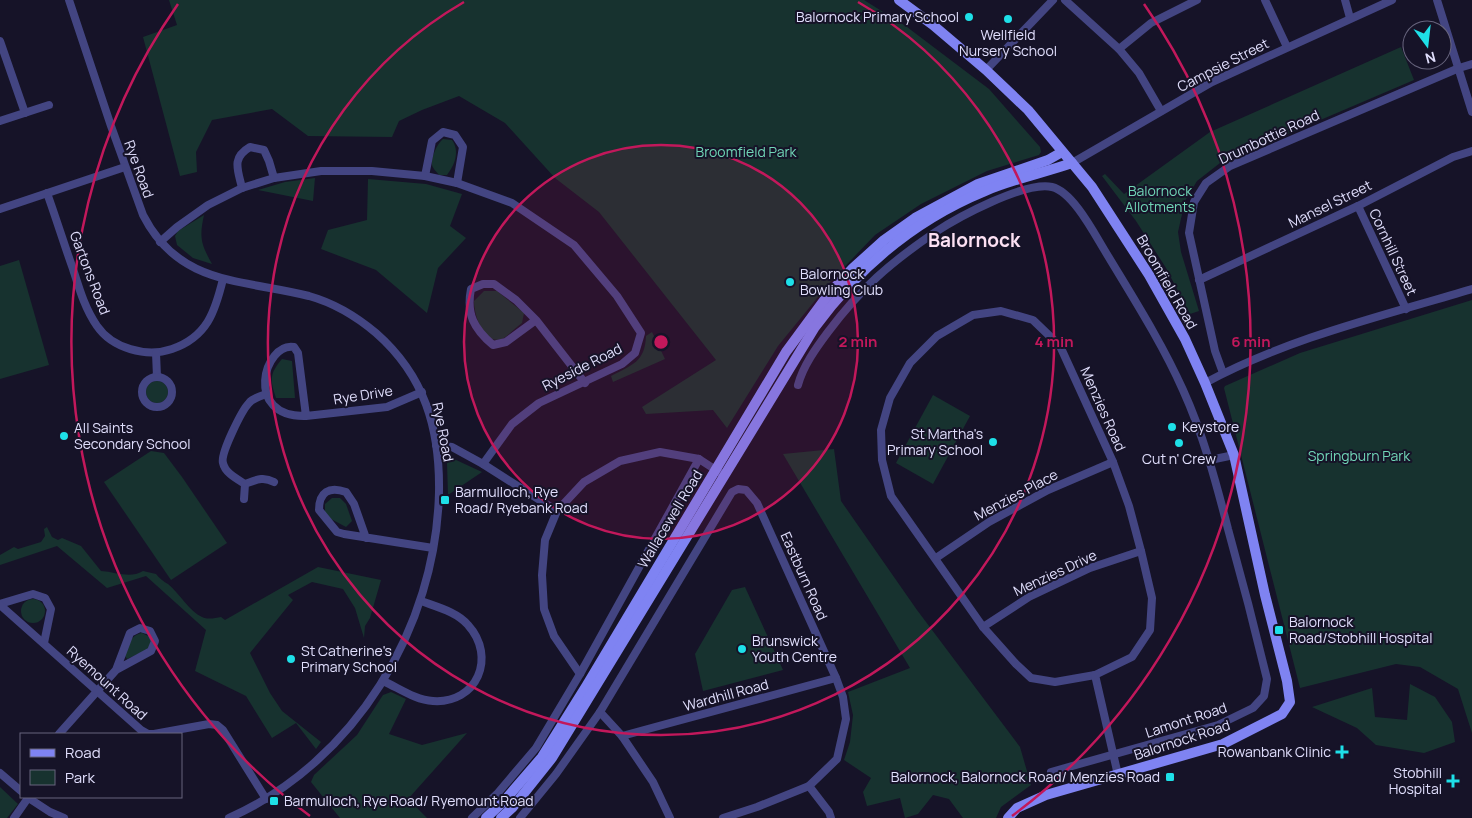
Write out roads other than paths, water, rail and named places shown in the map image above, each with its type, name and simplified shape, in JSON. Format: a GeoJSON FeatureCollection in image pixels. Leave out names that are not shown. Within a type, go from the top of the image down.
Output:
{"type":"FeatureCollection","features":[{"type":"Feature","properties":{"kind":"street","name":"Rye Road"},"geometry":{"type":"LineString","coordinates":[[69,0],[143,215],[150,229],[160,242],[185,264],[202,272],[222,279],[310,297],[345,311],[361,321],[389,345],[402,360],[422,392],[436,444],[439,477],[438,511],[433,548],[421,601],[407,637],[383,681],[364,709],[331,747],[266,799],[229,818]]}},
{"type":"Feature","properties":{"kind":"street","name":"Broomfield Road"},"geometry":{"type":"LineString","coordinates":[[899,0],[933,25],[986,70],[1028,110],[1092,187],[1149,275],[1185,340],[1205,383]]}},
{"type":"Feature","properties":{"kind":"street"},"geometry":{"type":"LineString","coordinates":[[986,70],[1053,0]]}},
{"type":"Feature","properties":{"kind":"street"},"geometry":{"type":"LineString","coordinates":[[1065,0],[1119,49],[1139,74],[1161,111]]}},
{"type":"Feature","properties":{"kind":"street"},"geometry":{"type":"LineString","coordinates":[[1119,49],[1152,23],[1197,0]]}},
{"type":"Feature","properties":{"kind":"street"},"geometry":{"type":"LineString","coordinates":[[1264,0],[1287,47]]}},
{"type":"Feature","properties":{"kind":"street"},"geometry":{"type":"LineString","coordinates":[[1345,0],[1350,18]]}},
{"type":"Feature","properties":{"kind":"street","name":"Campsie Street"},"geometry":{"type":"LineString","coordinates":[[1072,163],[1212,82],[1392,0]]}},
{"type":"Feature","properties":{"kind":"street"},"geometry":{"type":"LineString","coordinates":[[1437,0],[1472,112]]}},
{"type":"Feature","properties":{"kind":"street"},"geometry":{"type":"LineString","coordinates":[[0,41],[25,113]]}},
{"type":"Feature","properties":{"kind":"street","name":"Drumbottie Road"},"geometry":{"type":"LineString","coordinates":[[1223,373],[1215,351],[1189,233],[1194,202],[1206,183],[1230,166],[1472,64]]}},
{"type":"Feature","properties":{"kind":"street"},"geometry":{"type":"LineString","coordinates":[[0,121],[49,105]]}},
{"type":"Feature","properties":{"kind":"street"},"geometry":{"type":"LineString","coordinates":[[425,176],[432,141],[443,132],[455,135],[463,147],[457,183]]}},
{"type":"Feature","properties":{"kind":"street"},"geometry":{"type":"LineString","coordinates":[[242,188],[236,164],[240,152],[250,146],[264,150],[274,178]]}},
{"type":"Feature","properties":{"kind":"street","name":"Mansel Street"},"geometry":{"type":"LineString","coordinates":[[1199,280],[1358,206],[1453,157],[1472,151]]}},
{"type":"Feature","properties":{"kind":"street","name":"Wallacewell Road"},"geometry":{"type":"LineString","coordinates":[[501,818],[552,758],[653,583],[720,472],[815,326],[834,302],[887,243],[915,218],[970,187],[1048,160],[1062,152]]}},
{"type":"Feature","properties":{"kind":"street","name":"Wallacewell Road"},"geometry":{"type":"LineString","coordinates":[[887,243],[962,201],[1017,179],[1072,163]]}},
{"type":"Feature","properties":{"kind":"street"},"geometry":{"type":"LineString","coordinates":[[0,209],[126,167]]}},
{"type":"Feature","properties":{"kind":"street","name":"Ryeside Road"},"geometry":{"type":"LineString","coordinates":[[160,242],[177,227],[208,205],[242,188],[274,178],[330,171],[372,171],[425,176],[457,183],[512,203],[574,245],[617,296],[641,333],[635,353],[622,364],[539,403],[512,424],[483,464]]}},
{"type":"Feature","properties":{"kind":"street"},"geometry":{"type":"LineString","coordinates":[[798,386],[801,374],[818,345],[843,312],[875,278],[899,257],[948,224],[995,200],[1040,186],[1054,187],[1069,196],[1096,236],[1152,329],[1183,390],[1210,460],[1234,455]]}},
{"type":"Feature","properties":{"kind":"street","name":"Gartons Road"},"geometry":{"type":"LineString","coordinates":[[47,193],[86,306],[96,325],[106,336],[120,345],[137,351],[156,353],[182,346],[206,326],[217,305],[222,279]]}},
{"type":"Feature","properties":{"kind":"street","name":"Cornhill Street"},"geometry":{"type":"LineString","coordinates":[[1358,206],[1406,309]]}},
{"type":"Feature","properties":{"kind":"street"},"geometry":{"type":"LineString","coordinates":[[887,243],[899,257]]}},
{"type":"Feature","properties":{"kind":"street"},"geometry":{"type":"LineString","coordinates":[[536,320],[506,342],[493,345],[483,337],[471,318],[469,302],[471,289],[483,284],[494,284],[516,300],[536,320],[584,382]]}},
{"type":"Feature","properties":{"kind":"street"},"geometry":{"type":"LineString","coordinates":[[1205,383],[1223,373],[1295,343],[1472,289]]}},
{"type":"Feature","properties":{"kind":"street","name":"Menzies Road"},"geometry":{"type":"LineString","coordinates":[[1001,311],[1033,320],[1060,346],[1112,462],[1129,506],[1152,598],[1150,630],[1132,657],[1095,675],[1055,682],[1031,678],[983,627],[891,496],[882,460],[881,430],[890,398],[910,363],[937,336],[973,315],[1001,311]]}},
{"type":"Feature","properties":{"kind":"street"},"geometry":{"type":"LineString","coordinates":[[245,484],[226,470],[223,464],[224,451],[249,402],[266,394],[264,384],[265,373],[270,363],[281,349],[288,346],[294,347],[298,353],[306,416]]}},
{"type":"Feature","properties":{"kind":"street"},"geometry":{"type":"LineString","coordinates":[[156,353],[157,377]]}},
{"type":"Feature","properties":{"kind":"street"},"geometry":{"type":"LineString","coordinates":[[157,377],[167,380],[172,390],[170,400],[166,404],[155,407],[146,401],[142,391],[147,381],[157,377]]}},
{"type":"Feature","properties":{"kind":"street","name":"Balornock Road"},"geometry":{"type":"LineString","coordinates":[[1008,818],[1018,808],[1046,796],[1223,744],[1282,714],[1290,702],[1287,680],[1265,594],[1234,455],[1205,383]]}},
{"type":"Feature","properties":{"kind":"street","name":"Rye Drive"},"geometry":{"type":"LineString","coordinates":[[266,394],[276,409],[282,413],[297,417],[387,407],[422,392]]}},
{"type":"Feature","properties":{"kind":"street"},"geometry":{"type":"LineString","coordinates":[[436,444],[452,447],[483,464],[557,511]]}},
{"type":"Feature","properties":{"kind":"street"},"geometry":{"type":"LineString","coordinates":[[580,674],[554,636],[544,609],[542,575],[545,540],[557,511],[584,482],[620,461],[660,452],[700,459],[720,472]]}},
{"type":"Feature","properties":{"kind":"street","name":"Wallacewell Road"},"geometry":{"type":"LineString","coordinates":[[472,818],[497,794],[536,748],[580,674],[700,459]]}},
{"type":"Feature","properties":{"kind":"street","name":"Lamont Road"},"geometry":{"type":"LineString","coordinates":[[1051,772],[1218,726],[1253,708],[1264,696],[1267,679],[1210,460]]}},
{"type":"Feature","properties":{"kind":"street","name":"Menzies Place"},"geometry":{"type":"LineString","coordinates":[[936,558],[989,522],[1048,490],[1112,462]]}},
{"type":"Feature","properties":{"kind":"street"},"geometry":{"type":"LineString","coordinates":[[245,484],[261,478],[274,482]]}},
{"type":"Feature","properties":{"kind":"street"},"geometry":{"type":"LineString","coordinates":[[244,499],[245,484]]}},
{"type":"Feature","properties":{"kind":"street"},"geometry":{"type":"LineString","coordinates":[[366,538],[354,504],[346,492],[334,489],[324,493],[319,501],[318,510],[337,532],[366,538],[433,548]]}},
{"type":"Feature","properties":{"kind":"street","name":"Eastburn Road"},"geometry":{"type":"LineString","coordinates":[[671,594],[732,492],[738,489],[746,490],[758,503],[843,697],[846,719],[837,759],[809,786],[758,807],[723,818]]}},
{"type":"Feature","properties":{"kind":"street","name":"Menzies Drive"},"geometry":{"type":"LineString","coordinates":[[983,627],[1028,597],[1090,568],[1141,551]]}},
{"type":"Feature","properties":{"kind":"street"},"geometry":{"type":"LineString","coordinates":[[520,818],[556,774],[600,712],[671,594],[653,583]]}},
{"type":"Feature","properties":{"kind":"street","name":"Wallacewell Road"},"geometry":{"type":"LineString","coordinates":[[486,818],[505,800],[542,757],[653,583]]}},
{"type":"Feature","properties":{"kind":"street","name":"Ryemount Road"},"geometry":{"type":"LineString","coordinates":[[0,604],[33,594],[45,598],[51,609],[44,643]]}},
{"type":"Feature","properties":{"kind":"street"},"geometry":{"type":"LineString","coordinates":[[383,681],[420,698],[438,701],[457,698],[466,692],[478,678],[482,657],[480,642],[474,631],[455,614],[421,601]]}},
{"type":"Feature","properties":{"kind":"street","name":"Ryemount Road"},"geometry":{"type":"LineString","coordinates":[[0,604],[146,733]]}},
{"type":"Feature","properties":{"kind":"street"},"geometry":{"type":"LineString","coordinates":[[60,733],[116,670],[152,651],[155,641],[150,631],[140,628],[130,633],[116,670]]}},
{"type":"Feature","properties":{"kind":"street"},"geometry":{"type":"LineString","coordinates":[[1095,675],[1118,775]]}},
{"type":"Feature","properties":{"kind":"street","name":"Wardhill Road"},"geometry":{"type":"LineString","coordinates":[[622,736],[836,678]]}},
{"type":"Feature","properties":{"kind":"street"},"geometry":{"type":"LineString","coordinates":[[600,712],[622,736],[653,782],[670,818]]}},
{"type":"Feature","properties":{"kind":"street","name":"Ryemount Road"},"geometry":{"type":"LineString","coordinates":[[154,733],[208,724],[217,725],[266,799]]}},
{"type":"Feature","properties":{"kind":"street"},"geometry":{"type":"LineString","coordinates":[[0,773],[20,791]]}},
{"type":"Feature","properties":{"kind":"street"},"geometry":{"type":"LineString","coordinates":[[14,785],[20,779]]}},
{"type":"Feature","properties":{"kind":"street"},"geometry":{"type":"LineString","coordinates":[[809,786],[824,805],[831,818]]}},
{"type":"Feature","properties":{"kind":"street"},"geometry":{"type":"LineString","coordinates":[[14,818],[27,798]]}},
{"type":"Feature","properties":{"kind":"street"},"geometry":{"type":"LineString","coordinates":[[29,798],[50,812],[64,818]]}},
{"type":"Feature","properties":{"kind":"place","name":"Balornock Primary School"},"geometry":{"type":"Point","coordinates":[969,17]}},
{"type":"Feature","properties":{"kind":"place","name":"Wellfield Nursery School"},"geometry":{"type":"Point","coordinates":[1008,19]}},
{"type":"Feature","properties":{"kind":"place","name":"Balornock Bowling Club"},"geometry":{"type":"Point","coordinates":[790,282]}},
{"type":"Feature","properties":{"kind":"place","name":"Keystore"},"geometry":{"type":"Point","coordinates":[1172,427]}},
{"type":"Feature","properties":{"kind":"place","name":"All Saints Secondary School"},"geometry":{"type":"Point","coordinates":[64,436]}},
{"type":"Feature","properties":{"kind":"place","name":"St Martha's Primary School"},"geometry":{"type":"Point","coordinates":[993,442]}},
{"type":"Feature","properties":{"kind":"place","name":"Cut n' Crew"},"geometry":{"type":"Point","coordinates":[1179,443]}},
{"type":"Feature","properties":{"kind":"place","name":"Barmulloch, Rye Road/ Ryebank Road"},"geometry":{"type":"Point","coordinates":[445,500]}},
{"type":"Feature","properties":{"kind":"place","name":"Balornock Road/Stobhill Hospital"},"geometry":{"type":"Point","coordinates":[1279,630]}},
{"type":"Feature","properties":{"kind":"place","name":"Brunswick Youth Centre"},"geometry":{"type":"Point","coordinates":[742,649]}},
{"type":"Feature","properties":{"kind":"place","name":"St Catherine's Primary School"},"geometry":{"type":"Point","coordinates":[291,659]}},
{"type":"Feature","properties":{"kind":"place","name":"Rowanbank Clinic"},"geometry":{"type":"Point","coordinates":[1342,752]}},
{"type":"Feature","properties":{"kind":"place","name":"Balornock, Balornock Road/ Menzies Road"},"geometry":{"type":"Point","coordinates":[1170,777]}},
{"type":"Feature","properties":{"kind":"place","name":"Stobhill Hospital"},"geometry":{"type":"Point","coordinates":[1453,781]}},
{"type":"Feature","properties":{"kind":"place","name":"Barmulloch, Rye Road/ Ryemount Road"},"geometry":{"type":"Point","coordinates":[274,801]}},
{"type":"Feature","properties":{"kind":"district","name":"Balornock"},"geometry":{"type":"Point","coordinates":[974,240]}},
{"type":"Feature","properties":{"kind":"park label","name":"Broomfield Park"},"geometry":{"type":"Point","coordinates":[746,152]}},
{"type":"Feature","properties":{"kind":"park label","name":"Balornock Allotments"},"geometry":{"type":"Point","coordinates":[1160,200]}},
{"type":"Feature","properties":{"kind":"park label","name":"Springburn Park"},"geometry":{"type":"Point","coordinates":[1359,456]}}]}
